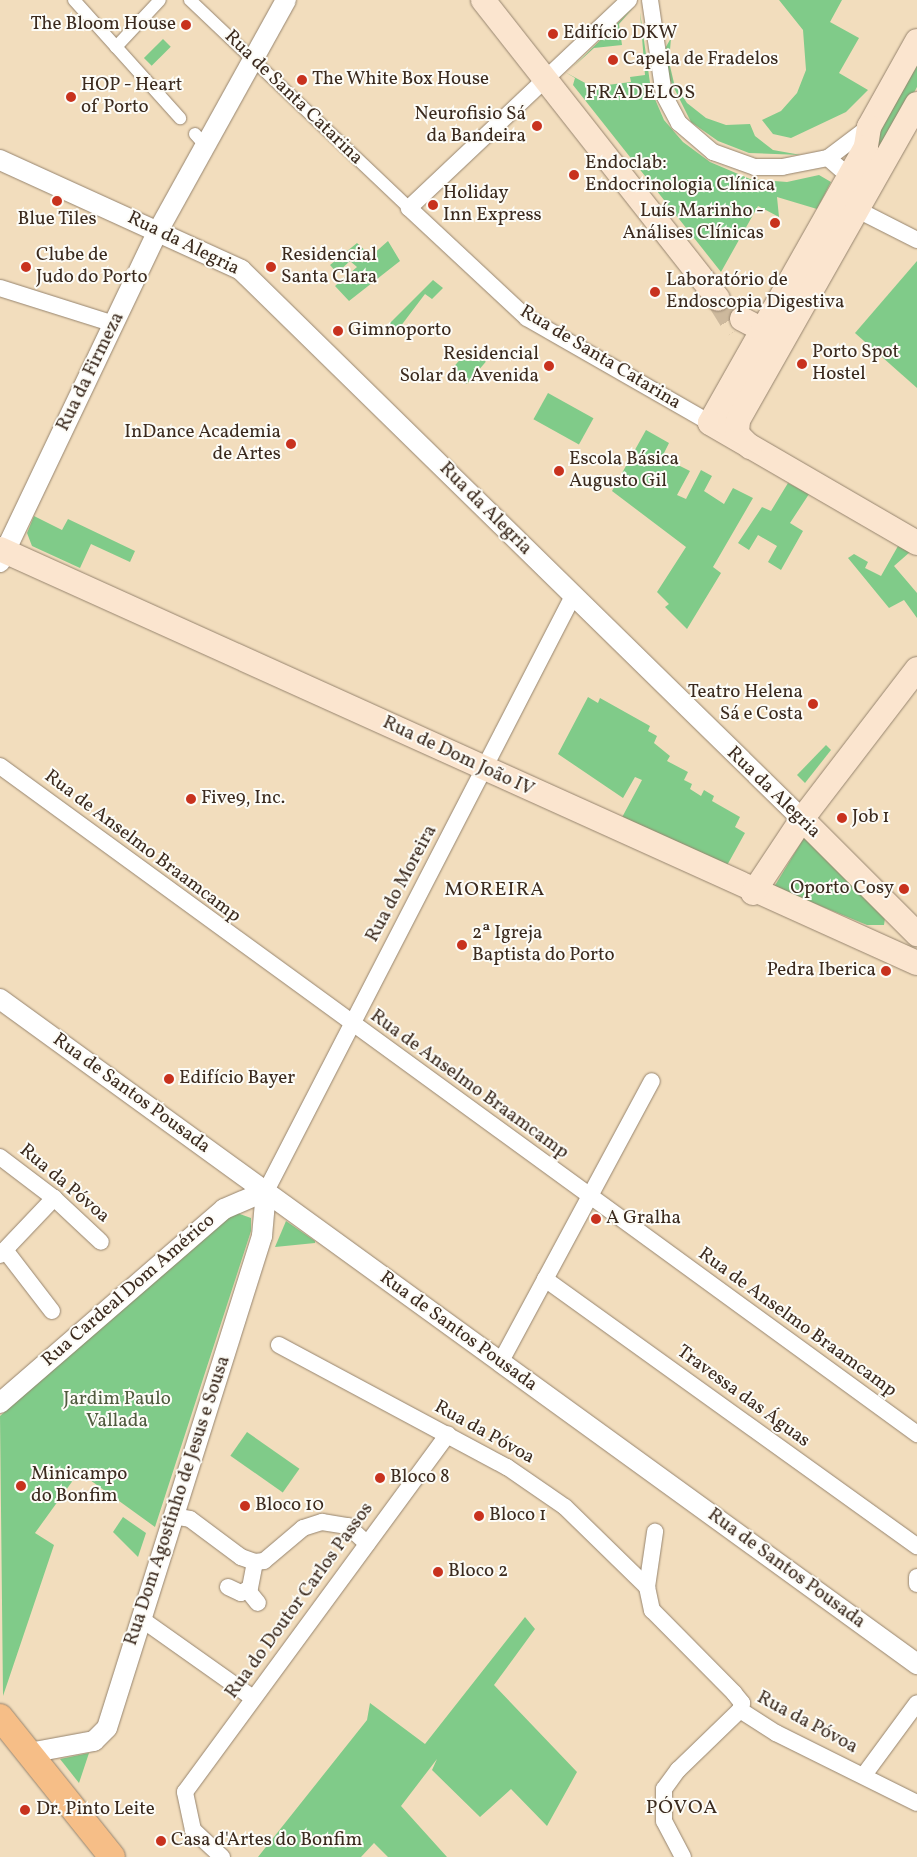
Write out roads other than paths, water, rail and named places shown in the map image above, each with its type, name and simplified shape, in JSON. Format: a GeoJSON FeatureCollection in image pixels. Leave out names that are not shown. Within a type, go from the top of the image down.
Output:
{"type":"FeatureCollection","features":[{"type":"Feature","properties":{"kind":"main road"},"geometry":{"type":"LineString","coordinates":[[483,0],[718,299]]}},
{"type":"Feature","properties":{"kind":"main road"},"geometry":{"type":"LineString","coordinates":[[710,423],[866,146],[869,127],[917,41]]}},
{"type":"Feature","properties":{"kind":"main road"},"geometry":{"type":"LineString","coordinates":[[750,447],[738,434],[738,420],[917,104]]}},
{"type":"Feature","properties":{"kind":"main road"},"geometry":{"type":"LineString","coordinates":[[748,356],[739,324],[764,330],[788,330]]}},
{"type":"Feature","properties":{"kind":"main road","name":"Rua de Santa Catarina"},"geometry":{"type":"LineString","coordinates":[[710,423],[917,543]]}},
{"type":"Feature","properties":{"kind":"main road","name":"Rua de Dom João IV"},"geometry":{"type":"LineString","coordinates":[[2,554],[486,770],[882,950],[917,963]]}},
{"type":"Feature","properties":{"kind":"main road"},"geometry":{"type":"LineString","coordinates":[[753,892],[802,819],[917,669]]}},
{"type":"Feature","properties":{"kind":"main road","name":"Rua da Alegria"},"geometry":{"type":"LineString","coordinates":[[802,819],[909,926]]}},
{"type":"Feature","properties":{"kind":"main road"},"geometry":{"type":"LineString","coordinates":[[882,950],[896,941],[909,926]]}},
{"type":"Feature","properties":{"kind":"main road"},"geometry":{"type":"LineString","coordinates":[[0,1717],[112,1857]]}},
{"type":"Feature","properties":{"kind":"street"},"geometry":{"type":"LineString","coordinates":[[74,0],[180,118]]}},
{"type":"Feature","properties":{"kind":"street"},"geometry":{"type":"LineString","coordinates":[[116,46],[160,0]]}},
{"type":"Feature","properties":{"kind":"street","name":"Rua de Santa Catarina"},"geometry":{"type":"LineString","coordinates":[[190,0],[527,318],[710,423]]}},
{"type":"Feature","properties":{"kind":"street","name":"Rua da Firmeza"},"geometry":{"type":"LineString","coordinates":[[2,554],[114,324],[200,139],[252,59],[286,0]]}},
{"type":"Feature","properties":{"kind":"street"},"geometry":{"type":"LineString","coordinates":[[409,208],[629,0]]}},
{"type":"Feature","properties":{"kind":"street"},"geometry":{"type":"LineString","coordinates":[[650,0],[664,95],[679,123],[713,152],[755,167],[782,167],[828,158],[869,127]]}},
{"type":"Feature","properties":{"kind":"street"},"geometry":{"type":"LineString","coordinates":[[828,158],[849,176],[858,210],[917,240]]}},
{"type":"Feature","properties":{"kind":"street","name":"Rua da Alegria"},"geometry":{"type":"LineString","coordinates":[[0,160],[158,231],[252,279],[802,819]]}},
{"type":"Feature","properties":{"kind":"street"},"geometry":{"type":"LineString","coordinates":[[0,288],[114,324]]}},
{"type":"Feature","properties":{"kind":"street","name":"Rua do Moreira"},"geometry":{"type":"LineString","coordinates":[[266,1191],[350,1023],[486,770],[573,596]]}},
{"type":"Feature","properties":{"kind":"street","name":"Rua de Anselmo Braamcamp"},"geometry":{"type":"LineString","coordinates":[[0,766],[350,1023],[917,1434]]}},
{"type":"Feature","properties":{"kind":"street","name":"Rua de Santos Pousada"},"geometry":{"type":"LineString","coordinates":[[0,999],[917,1664]]}},
{"type":"Feature","properties":{"kind":"street"},"geometry":{"type":"LineString","coordinates":[[500,1362],[652,1081]]}},
{"type":"Feature","properties":{"kind":"street","name":"Rua da Póvoa"},"geometry":{"type":"LineString","coordinates":[[0,1157],[54,1198],[101,1242]]}},
{"type":"Feature","properties":{"kind":"street","name":"Rua Cardeal Dom Américo"},"geometry":{"type":"LineString","coordinates":[[0,1403],[224,1210],[266,1191]]}},
{"type":"Feature","properties":{"kind":"street","name":"Rua Dom Agostinho de Jesus e Sousa"},"geometry":{"type":"LineString","coordinates":[[29,1754],[102,1736],[262,1236],[266,1191]]}},
{"type":"Feature","properties":{"kind":"street"},"geometry":{"type":"LineString","coordinates":[[52,1311],[2,1253],[54,1198]]}},
{"type":"Feature","properties":{"kind":"street","name":"Travessa das Águas"},"geometry":{"type":"LineString","coordinates":[[546,1279],[917,1546]]}},
{"type":"Feature","properties":{"kind":"street","name":"Rua da Póvoa"},"geometry":{"type":"LineString","coordinates":[[280,1345],[448,1434],[564,1507],[647,1587]]}},
{"type":"Feature","properties":{"kind":"street","name":"Rua do Doutor Carlos Passos"},"geometry":{"type":"LineString","coordinates":[[222,1857],[193,1830],[186,1792],[448,1434]]}},
{"type":"Feature","properties":{"kind":"street"},"geometry":{"type":"LineString","coordinates":[[173,1516],[190,1519],[241,1557],[255,1562],[264,1561],[303,1528],[322,1522],[348,1526],[367,1544]]}},
{"type":"Feature","properties":{"kind":"street","name":"Rua da Póvoa"},"geometry":{"type":"LineString","coordinates":[[655,1532],[647,1587],[652,1610],[742,1702],[740,1710],[776,1733],[864,1775],[917,1803]]}},
{"type":"Feature","properties":{"kind":"street"},"geometry":{"type":"LineString","coordinates":[[255,1562],[250,1588],[258,1602]]}},
{"type":"Feature","properties":{"kind":"street"},"geometry":{"type":"LineString","coordinates":[[917,1577],[917,1584]]}},
{"type":"Feature","properties":{"kind":"street"},"geometry":{"type":"LineString","coordinates":[[228,1587],[241,1593],[250,1588]]}},
{"type":"Feature","properties":{"kind":"street"},"geometry":{"type":"LineString","coordinates":[[140,1618],[253,1698]]}},
{"type":"Feature","properties":{"kind":"street"},"geometry":{"type":"LineString","coordinates":[[864,1775],[917,1704]]}},
{"type":"Feature","properties":{"kind":"street"},"geometry":{"type":"LineString","coordinates":[[683,1857],[664,1821],[664,1789],[678,1770],[740,1710]]}},
{"type":"Feature","properties":{"kind":"tunnel"},"geometry":{"type":"LineString","coordinates":[[718,299],[737,329]]}},
{"type":"Feature","properties":{"kind":"place","name":"The Bloom House"},"geometry":{"type":"Point","coordinates":[186,25]}},
{"type":"Feature","properties":{"kind":"place","name":"Edifício DKW"},"geometry":{"type":"Point","coordinates":[553,34]}},
{"type":"Feature","properties":{"kind":"place","name":"Capela de Fradelos"},"geometry":{"type":"Point","coordinates":[613,60]}},
{"type":"Feature","properties":{"kind":"place","name":"The White Box House"},"geometry":{"type":"Point","coordinates":[302,80]}},
{"type":"Feature","properties":{"kind":"place","name":"HOP - Heart of Porto"},"geometry":{"type":"Point","coordinates":[71,97]}},
{"type":"Feature","properties":{"kind":"place","name":"Neurofisio Sá da Bandeira"},"geometry":{"type":"Point","coordinates":[537,126]}},
{"type":"Feature","properties":{"kind":"place","name":"Endoclab: Endocrinologia Clínica"},"geometry":{"type":"Point","coordinates":[574,175]}},
{"type":"Feature","properties":{"kind":"place","name":"Blue Tiles"},"geometry":{"type":"Point","coordinates":[57,201]}},
{"type":"Feature","properties":{"kind":"place","name":"Holiday Inn Express"},"geometry":{"type":"Point","coordinates":[433,205]}},
{"type":"Feature","properties":{"kind":"place","name":"Luís Marinho - Análises Clínicas"},"geometry":{"type":"Point","coordinates":[775,223]}},
{"type":"Feature","properties":{"kind":"place","name":"Clube de Judo do Porto"},"geometry":{"type":"Point","coordinates":[26,267]}},
{"type":"Feature","properties":{"kind":"place","name":"Residencial Santa Clara"},"geometry":{"type":"Point","coordinates":[271,267]}},
{"type":"Feature","properties":{"kind":"place","name":"Laboratório de Endoscopia Digestiva"},"geometry":{"type":"Point","coordinates":[655,292]}},
{"type":"Feature","properties":{"kind":"place","name":"Gimnoporto"},"geometry":{"type":"Point","coordinates":[338,331]}},
{"type":"Feature","properties":{"kind":"place","name":"Porto Spot Hostel"},"geometry":{"type":"Point","coordinates":[802,364]}},
{"type":"Feature","properties":{"kind":"place","name":"Residencial Solar da Avenida"},"geometry":{"type":"Point","coordinates":[549,366]}},
{"type":"Feature","properties":{"kind":"place","name":"InDance Academia de Artes"},"geometry":{"type":"Point","coordinates":[291,444]}},
{"type":"Feature","properties":{"kind":"place","name":"Escola Básica Augusto Gil"},"geometry":{"type":"Point","coordinates":[559,471]}},
{"type":"Feature","properties":{"kind":"place","name":"Teatro Helena Sá e Costa"},"geometry":{"type":"Point","coordinates":[813,704]}},
{"type":"Feature","properties":{"kind":"place","name":"Five9, Inc."},"geometry":{"type":"Point","coordinates":[191,799]}},
{"type":"Feature","properties":{"kind":"place","name":"Job 1"},"geometry":{"type":"Point","coordinates":[842,818]}},
{"type":"Feature","properties":{"kind":"place","name":"Oporto Cosy"},"geometry":{"type":"Point","coordinates":[904,889]}},
{"type":"Feature","properties":{"kind":"place","name":"2ª Igreja Baptista do Porto"},"geometry":{"type":"Point","coordinates":[462,945]}},
{"type":"Feature","properties":{"kind":"place","name":"Pedra Iberica"},"geometry":{"type":"Point","coordinates":[886,971]}},
{"type":"Feature","properties":{"kind":"place","name":"Edifício Bayer"},"geometry":{"type":"Point","coordinates":[169,1079]}},
{"type":"Feature","properties":{"kind":"place","name":"A Gralha"},"geometry":{"type":"Point","coordinates":[596,1219]}},
{"type":"Feature","properties":{"kind":"place","name":"Bloco 8"},"geometry":{"type":"Point","coordinates":[380,1478]}},
{"type":"Feature","properties":{"kind":"place","name":"Minicampo do Bonfim"},"geometry":{"type":"Point","coordinates":[21,1486]}},
{"type":"Feature","properties":{"kind":"place","name":"Bloco 10"},"geometry":{"type":"Point","coordinates":[245,1506]}},
{"type":"Feature","properties":{"kind":"place","name":"Bloco 1"},"geometry":{"type":"Point","coordinates":[479,1516]}},
{"type":"Feature","properties":{"kind":"place","name":"Bloco 2"},"geometry":{"type":"Point","coordinates":[438,1572]}},
{"type":"Feature","properties":{"kind":"place","name":"Dr. Pinto Leite"},"geometry":{"type":"Point","coordinates":[25,1810]}},
{"type":"Feature","properties":{"kind":"place","name":"Casa d'Artes do Bonfim"},"geometry":{"type":"Point","coordinates":[161,1841]}},
{"type":"Feature","properties":{"kind":"district","name":"FRADELOS"},"geometry":{"type":"Point","coordinates":[641,93]}},
{"type":"Feature","properties":{"kind":"district","name":"MOREIRA"},"geometry":{"type":"Point","coordinates":[495,890]}},
{"type":"Feature","properties":{"kind":"district","name":"PÓVOA"},"geometry":{"type":"Point","coordinates":[682,1808]}},
{"type":"Feature","properties":{"kind":"park label","name":"Jardim Paulo Vallada"},"geometry":{"type":"Point","coordinates":[117,1411]}}]}
